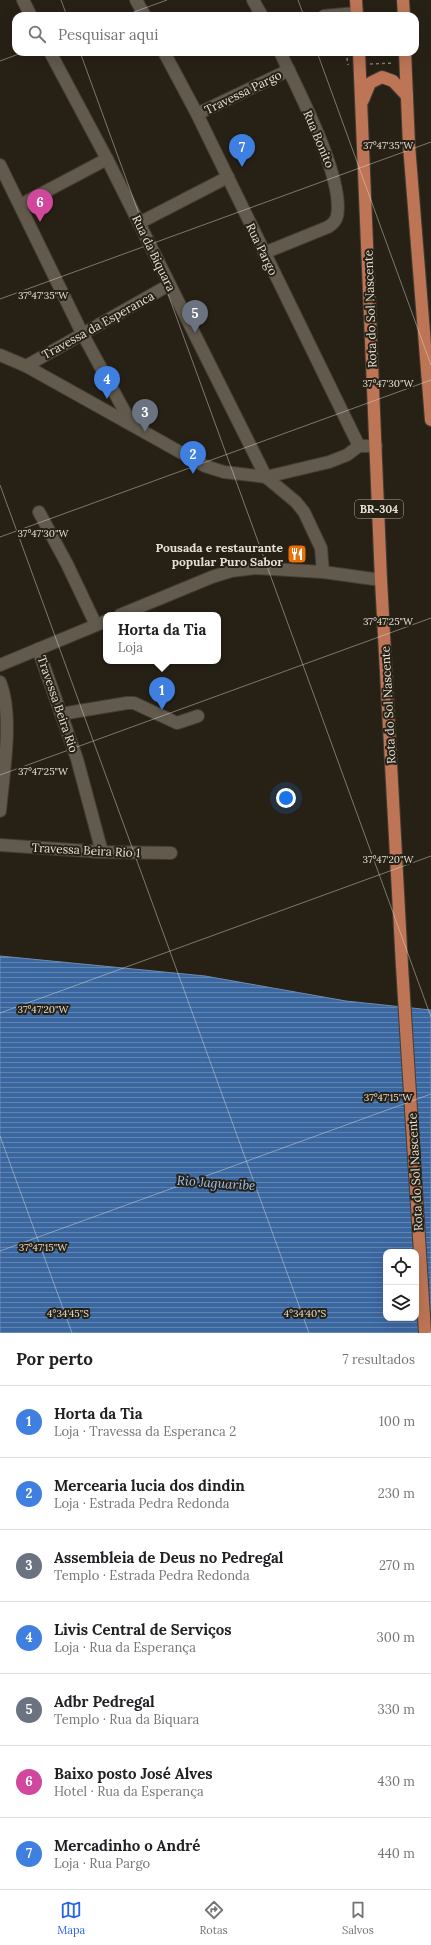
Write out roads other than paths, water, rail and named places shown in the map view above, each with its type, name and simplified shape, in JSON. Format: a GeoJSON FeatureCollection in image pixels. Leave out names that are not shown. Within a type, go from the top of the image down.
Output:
{"type":"FeatureCollection","features":[{"type":"Feature","properties":{"kind":"highway"},"geometry":{"type":"LineString","coordinates":[[356,0],[356,12]]}},
{"type":"Feature","properties":{"kind":"highway"},"geometry":{"type":"LineString","coordinates":[[403,0],[404,12]]}},
{"type":"Feature","properties":{"kind":"highway","name":"Rota do Sol Nascente"},"geometry":{"type":"LineString","coordinates":[[359,56],[382,580],[402,966],[425,1333]]}},
{"type":"Feature","properties":{"kind":"highway"},"geometry":{"type":"LineString","coordinates":[[403,57],[431,420]]}},
{"type":"Feature","properties":{"kind":"highway"},"geometry":{"type":"LineString","coordinates":[[362,105],[370,83],[382,77],[393,81],[407,96]]}},
{"type":"Feature","properties":{"kind":"street"},"geometry":{"type":"LineString","coordinates":[[23,0],[29,12]]}},
{"type":"Feature","properties":{"kind":"street"},"geometry":{"type":"LineString","coordinates":[[136,0],[139,12]]}},
{"type":"Feature","properties":{"kind":"street"},"geometry":{"type":"LineString","coordinates":[[253,0],[260,12]]}},
{"type":"Feature","properties":{"kind":"street","name":"Rua da Biquara"},"geometry":{"type":"LineString","coordinates":[[54,56],[107,159],[266,477]]}},
{"type":"Feature","properties":{"kind":"street","name":"Rua Pargo"},"geometry":{"type":"LineString","coordinates":[[166,56],[197,114],[359,446]]}},
{"type":"Feature","properties":{"kind":"street","name":"Rua Bonito"},"geometry":{"type":"LineString","coordinates":[[264,253],[328,227],[334,223],[337,217],[338,206],[336,184],[330,162],[282,56]]}},
{"type":"Feature","properties":{"kind":"street","name":"Travessa Pargo"},"geometry":{"type":"LineString","coordinates":[[197,114],[289,70]]}},
{"type":"Feature","properties":{"kind":"street"},"geometry":{"type":"LineString","coordinates":[[20,205],[107,159]]}},
{"type":"Feature","properties":{"kind":"street"},"geometry":{"type":"LineString","coordinates":[[0,165],[82,333],[132,426]]}},
{"type":"Feature","properties":{"kind":"street"},"geometry":{"type":"LineString","coordinates":[[139,223],[228,177]]}},
{"type":"Feature","properties":{"kind":"street","name":"Travessa da Esperanca"},"geometry":{"type":"LineString","coordinates":[[26,366],[169,285]]}},
{"type":"Feature","properties":{"kind":"street"},"geometry":{"type":"LineString","coordinates":[[0,355],[26,366],[205,466],[224,472],[266,477],[329,462],[347,455],[359,446],[376,446]]}},
{"type":"Feature","properties":{"kind":"street"},"geometry":{"type":"LineString","coordinates":[[266,477],[296,502],[304,512],[321,548],[323,572]]}},
{"type":"Feature","properties":{"kind":"street"},"geometry":{"type":"LineString","coordinates":[[0,665],[101,623],[70,570],[39,512]]}},
{"type":"Feature","properties":{"kind":"street"},"geometry":{"type":"LineString","coordinates":[[127,612],[188,586],[232,572],[256,568],[323,572],[382,580]]}},
{"type":"Feature","properties":{"kind":"street","name":"Travessa Beira Rio"},"geometry":{"type":"LineString","coordinates":[[38,649],[77,759],[102,852]]}},
{"type":"Feature","properties":{"kind":"street"},"geometry":{"type":"LineString","coordinates":[[0,682],[5,696],[7,721],[0,811]]}},
{"type":"Feature","properties":{"kind":"street"},"geometry":{"type":"LineString","coordinates":[[61,714],[127,703],[139,705],[177,723],[198,716]]}},
{"type":"Feature","properties":{"kind":"street"},"geometry":{"type":"LineString","coordinates":[[0,836],[0,846]]}},
{"type":"Feature","properties":{"kind":"street","name":"Travessa Beira Rio 1"},"geometry":{"type":"LineString","coordinates":[[0,846],[102,852],[171,853]]}},
{"type":"Feature","properties":{"kind":"water","name":"Rio Jaguaribe"},"geometry":{"type":"Polygon","coordinates":[[[0,956],[205,976],[346,1001],[431,1010],[431,1333],[0,1333],[0,956]]]}},
{"type":"Feature","properties":{"kind":"place","name":"Mercadinho o André"},"geometry":{"type":"Point","coordinates":[242,167]}},
{"type":"Feature","properties":{"kind":"place","name":"Baixo posto José Alves"},"geometry":{"type":"Point","coordinates":[40,222]}},
{"type":"Feature","properties":{"kind":"place","name":"Adbr Pedregal"},"geometry":{"type":"Point","coordinates":[195,333]}},
{"type":"Feature","properties":{"kind":"place","name":"Livis Central de Serviços"},"geometry":{"type":"Point","coordinates":[107,399]}},
{"type":"Feature","properties":{"kind":"place","name":"Assembleia de Deus no Pedregal"},"geometry":{"type":"Point","coordinates":[145,432]}},
{"type":"Feature","properties":{"kind":"place","name":"Mercearia lucia dos dindin"},"geometry":{"type":"Point","coordinates":[193,474]}},
{"type":"Feature","properties":{"kind":"place","name":"Pousada e restaurante popular Puro Sabor"},"geometry":{"type":"Point","coordinates":[297,554]}},
{"type":"Feature","properties":{"kind":"place","name":"Horta da Tia"},"geometry":{"type":"Point","coordinates":[162,710]}}]}
